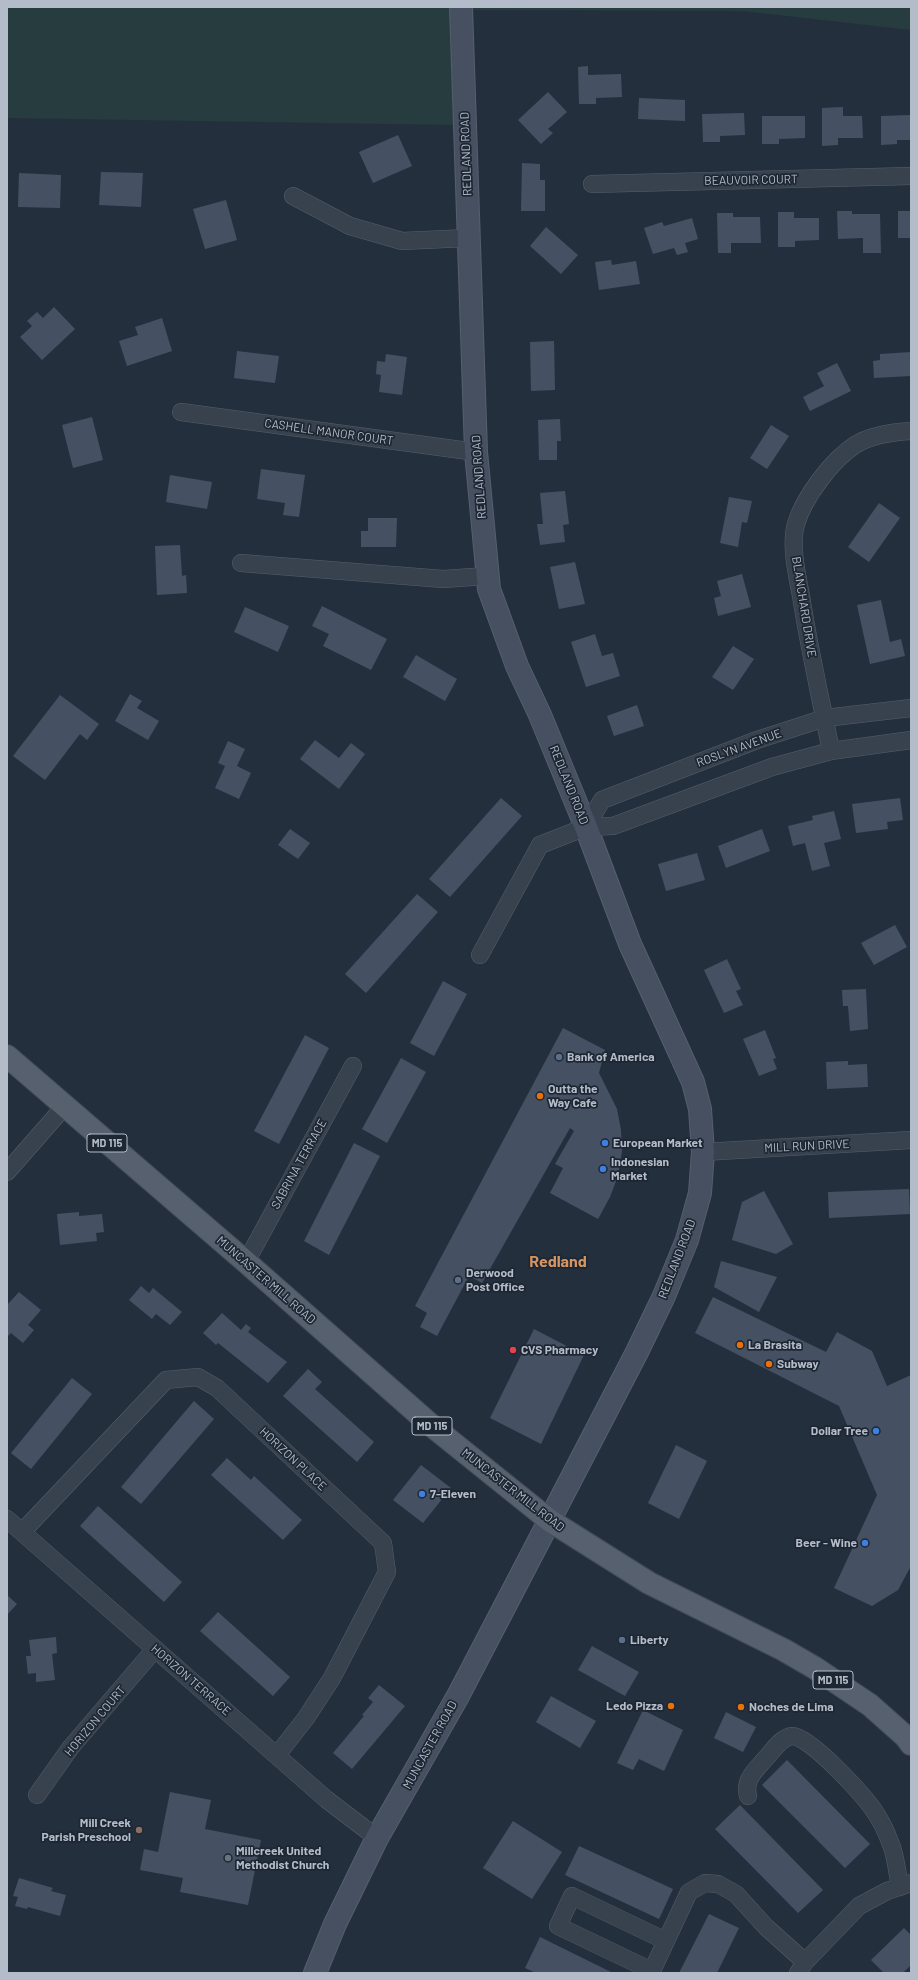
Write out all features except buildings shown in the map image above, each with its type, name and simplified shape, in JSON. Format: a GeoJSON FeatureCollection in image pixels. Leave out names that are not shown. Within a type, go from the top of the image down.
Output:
{"type":"FeatureCollection","features":[{"type":"Feature","properties":{"kind":"main road","name":"REDLAND ROAD"},"geometry":{"type":"LineString","coordinates":[[461,7],[476,452],[489,589],[517,666],[540,715],[586,827],[630,944],[693,1082],[700,1109],[703,1152],[700,1193],[687,1240],[672,1277],[637,1352],[549,1520]]}},
{"type":"Feature","properties":{"kind":"main road","name":"MUNCASTER MILL ROAD"},"geometry":{"type":"LineString","coordinates":[[7,1056],[64,1107],[246,1262],[432,1426],[549,1520],[648,1583],[784,1650],[815,1668],[870,1705],[906,1737],[911,1744]]}},
{"type":"Feature","properties":{"kind":"main road","name":"MUNCASTER ROAD"},"geometry":{"type":"LineString","coordinates":[[315,1973],[335,1924],[377,1838],[458,1696],[549,1520]]}},
{"type":"Feature","properties":{"kind":"street","name":"BEAUVOIR COURT"},"geometry":{"type":"LineString","coordinates":[[592,184],[911,176]]}},
{"type":"Feature","properties":{"kind":"street"},"geometry":{"type":"LineString","coordinates":[[293,196],[350,226],[402,241],[468,238]]}},
{"type":"Feature","properties":{"kind":"street","name":"CASHELL MANOR COURT"},"geometry":{"type":"LineString","coordinates":[[181,412],[476,452]]}},
{"type":"Feature","properties":{"kind":"street","name":"BLANCHARD DRIVE"},"geometry":{"type":"LineString","coordinates":[[831,751],[807,635],[794,558],[796,525],[807,497],[827,470],[856,444],[887,433],[911,431]]}},
{"type":"Feature","properties":{"kind":"street"},"geometry":{"type":"LineString","coordinates":[[241,563],[444,579],[487,576]]}},
{"type":"Feature","properties":{"kind":"street","name":"ROSLYN AVENUE"},"geometry":{"type":"LineString","coordinates":[[586,827],[602,800],[757,740],[825,718],[911,708]]}},
{"type":"Feature","properties":{"kind":"street"},"geometry":{"type":"LineString","coordinates":[[480,955],[540,845],[586,827],[613,826],[772,767],[831,751],[911,740]]}},
{"type":"Feature","properties":{"kind":"street","name":"SABRINA TERRACE"},"geometry":{"type":"LineString","coordinates":[[246,1262],[353,1066]]}},
{"type":"Feature","properties":{"kind":"street"},"geometry":{"type":"LineString","coordinates":[[7,1172],[64,1107]]}},
{"type":"Feature","properties":{"kind":"street","name":"MILL RUN DRIVE"},"geometry":{"type":"LineString","coordinates":[[703,1152],[911,1140]]}},
{"type":"Feature","properties":{"kind":"street","name":"HORIZON PLACE"},"geometry":{"type":"LineString","coordinates":[[22,1532],[166,1380],[198,1377],[217,1388],[383,1544],[387,1572],[332,1678],[306,1718],[277,1755]]}},
{"type":"Feature","properties":{"kind":"street","name":"HORIZON TERRACE"},"geometry":{"type":"LineString","coordinates":[[7,1519],[326,1799],[377,1838]]}},
{"type":"Feature","properties":{"kind":"street","name":"HORIZON COURT"},"geometry":{"type":"LineString","coordinates":[[38,1795],[71,1747],[155,1649]]}},
{"type":"Feature","properties":{"kind":"street"},"geometry":{"type":"LineString","coordinates":[[666,1941],[572,1896],[558,1926],[651,1972],[666,1941],[689,1892],[705,1883],[718,1884],[736,1894],[802,1968],[859,1906],[906,1885],[890,1843],[873,1810],[845,1777],[813,1747],[799,1738],[792,1736],[784,1739],[776,1746],[748,1779],[746,1788],[748,1796]]}},
{"type":"Feature","properties":{"kind":"green space"},"geometry":{"type":"Polygon","coordinates":[[[7,7],[911,7],[911,30],[742,11],[450,10],[453,125],[7,118],[7,7]]]}},
{"type":"Feature","properties":{"kind":"place","name":"Bank of America"},"geometry":{"type":"Point","coordinates":[559,1057]}},
{"type":"Feature","properties":{"kind":"place","name":"Outta the Way Cafe"},"geometry":{"type":"Point","coordinates":[540,1096]}},
{"type":"Feature","properties":{"kind":"place","name":"European Market"},"geometry":{"type":"Point","coordinates":[605,1143]}},
{"type":"Feature","properties":{"kind":"place","name":"Indonesian Market"},"geometry":{"type":"Point","coordinates":[603,1169]}},
{"type":"Feature","properties":{"kind":"place","name":"Derwood Post Office"},"geometry":{"type":"Point","coordinates":[458,1280]}},
{"type":"Feature","properties":{"kind":"place","name":"La Brasita"},"geometry":{"type":"Point","coordinates":[740,1345]}},
{"type":"Feature","properties":{"kind":"place","name":"CVS Pharmacy"},"geometry":{"type":"Point","coordinates":[513,1350]}},
{"type":"Feature","properties":{"kind":"place","name":"Subway"},"geometry":{"type":"Point","coordinates":[769,1364]}},
{"type":"Feature","properties":{"kind":"place","name":"Dollar Tree"},"geometry":{"type":"Point","coordinates":[876,1431]}},
{"type":"Feature","properties":{"kind":"place","name":"7-Eleven"},"geometry":{"type":"Point","coordinates":[422,1494]}},
{"type":"Feature","properties":{"kind":"place","name":"Beer - Wine"},"geometry":{"type":"Point","coordinates":[865,1543]}},
{"type":"Feature","properties":{"kind":"place","name":"Liberty"},"geometry":{"type":"Point","coordinates":[622,1640]}},
{"type":"Feature","properties":{"kind":"place","name":"Ledo Pizza"},"geometry":{"type":"Point","coordinates":[671,1706]}},
{"type":"Feature","properties":{"kind":"place","name":"Noches de Lima"},"geometry":{"type":"Point","coordinates":[741,1707]}},
{"type":"Feature","properties":{"kind":"place","name":"Mill Creek Parish Preschool"},"geometry":{"type":"Point","coordinates":[139,1830]}},
{"type":"Feature","properties":{"kind":"place","name":"Millcreek United Methodist Church"},"geometry":{"type":"Point","coordinates":[228,1858]}},
{"type":"Feature","properties":{"kind":"district","name":"Redland"},"geometry":{"type":"Point","coordinates":[558,1262]}}]}
